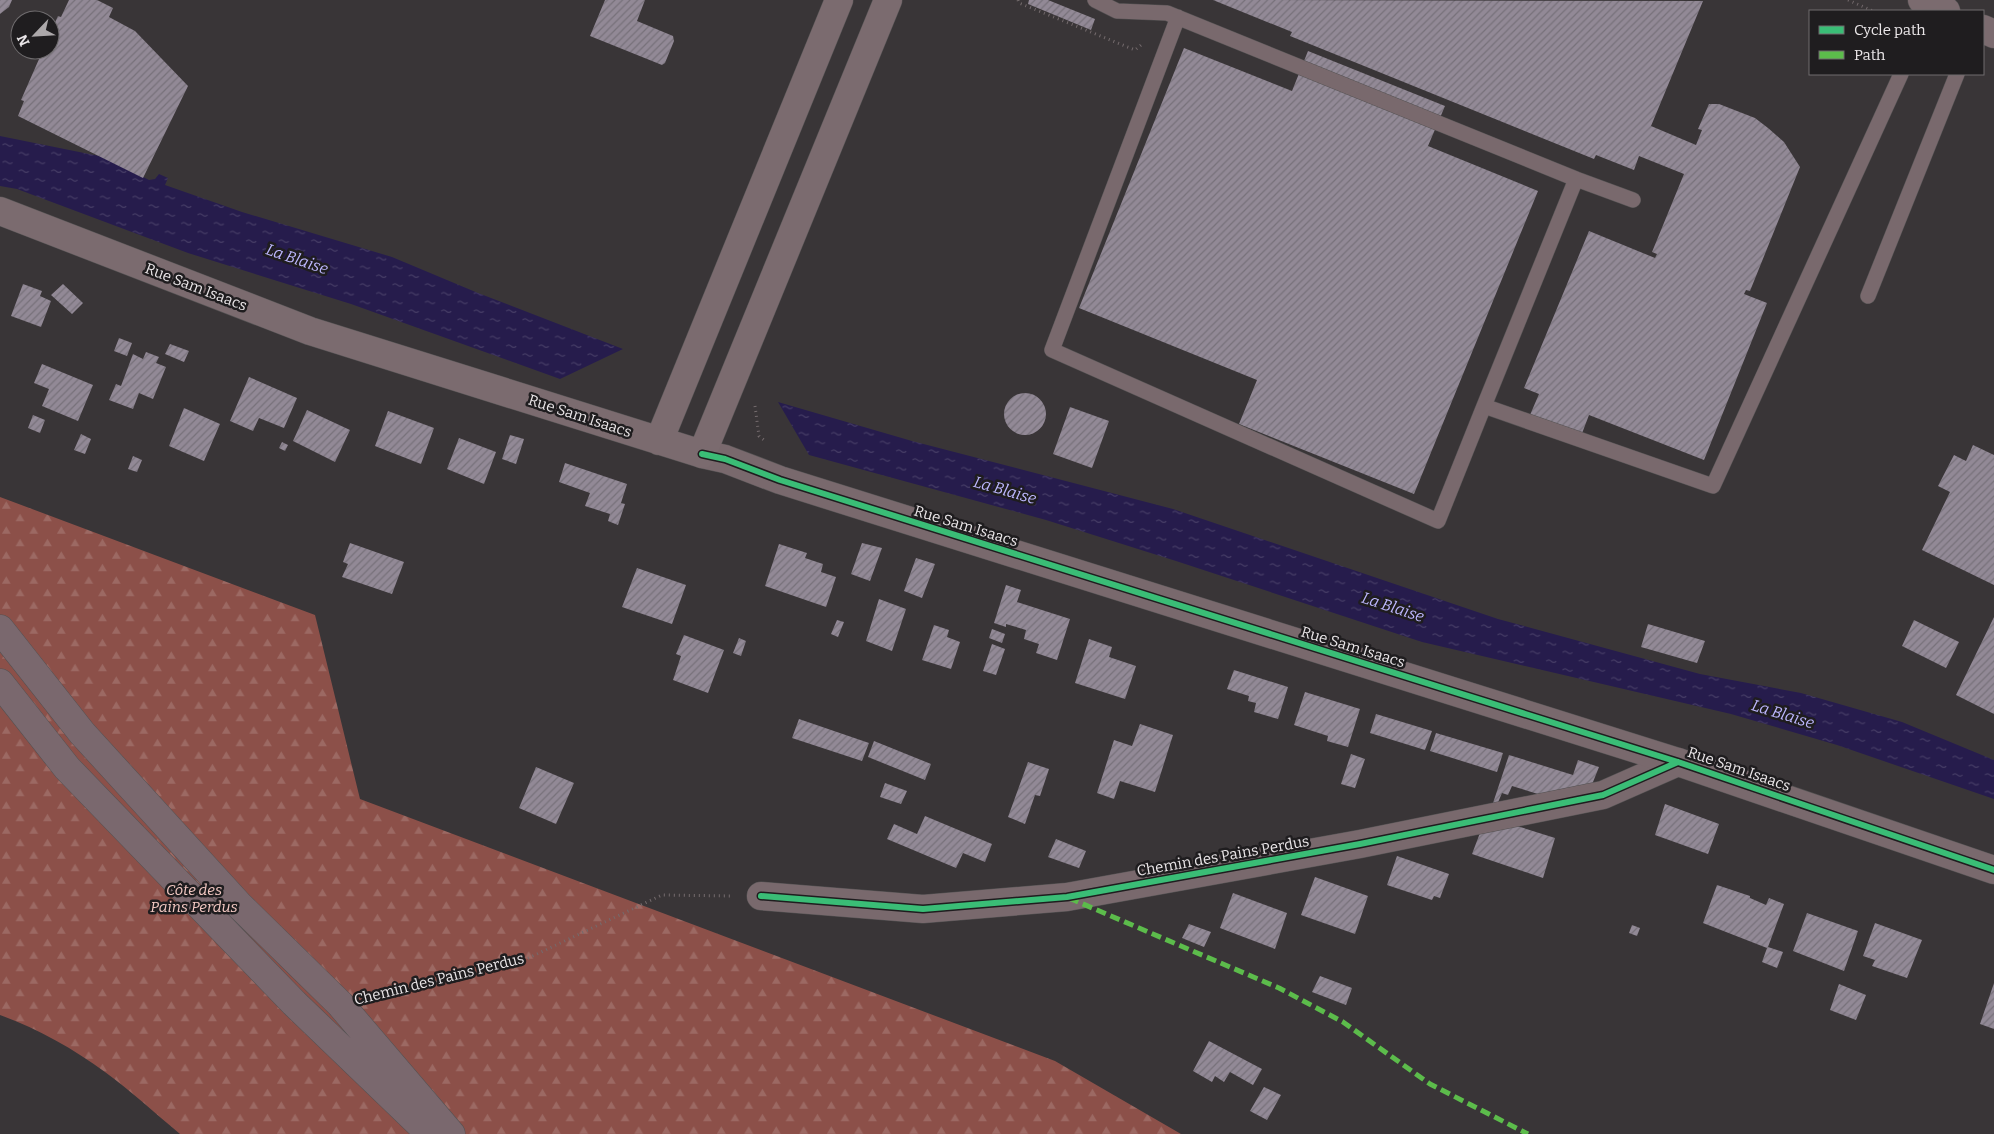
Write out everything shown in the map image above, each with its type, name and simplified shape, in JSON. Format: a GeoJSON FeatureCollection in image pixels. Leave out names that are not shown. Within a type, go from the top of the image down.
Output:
{"type":"FeatureCollection","features":[{"type":"Feature","properties":{"kind":"main road"},"geometry":{"type":"LineString","coordinates":[[659,441],[839,0]]}},
{"type":"Feature","properties":{"kind":"main road"},"geometry":{"type":"LineString","coordinates":[[702,454],[888,0]]}},
{"type":"Feature","properties":{"kind":"main road","name":"Rue Sam Isaacs"},"geometry":{"type":"LineString","coordinates":[[0,211],[310,331],[702,454]]}},
{"type":"Feature","properties":{"kind":"main road"},"geometry":{"type":"LineString","coordinates":[[0,628],[82,733],[239,905],[340,1004],[450,1134]]}},
{"type":"Feature","properties":{"kind":"main road"},"geometry":{"type":"LineString","coordinates":[[0,683],[67,768],[294,1003],[430,1134]]}},
{"type":"Feature","properties":{"kind":"street","name":"Rue Sam Isaacs"},"geometry":{"type":"LineString","coordinates":[[702,454],[725,459],[790,483],[1678,762],[1994,870]]}},
{"type":"Feature","properties":{"kind":"street","name":"Chemin des Pains Perdus"},"geometry":{"type":"LineString","coordinates":[[761,896],[923,909],[1067,897],[1360,844],[1603,795],[1678,762]]}},
{"type":"Feature","properties":{"kind":"lane"},"geometry":{"type":"LineString","coordinates":[[1095,0],[1117,11],[1173,15]]}},
{"type":"Feature","properties":{"kind":"lane"},"geometry":{"type":"LineString","coordinates":[[1144,0],[1173,15],[1576,179],[1633,200]]}},
{"type":"Feature","properties":{"kind":"lane"},"geometry":{"type":"LineString","coordinates":[[1173,15],[1052,350],[1438,521],[1576,179]]}},
{"type":"Feature","properties":{"kind":"lane"},"geometry":{"type":"LineString","coordinates":[[1484,406],[1713,486],[1901,75]]}},
{"type":"Feature","properties":{"kind":"lane"},"geometry":{"type":"LineString","coordinates":[[1868,296],[1957,75]]}},
{"type":"Feature","properties":{"kind":"path"},"geometry":{"type":"LineString","coordinates":[[1848,0],[1871,10]]}},
{"type":"Feature","properties":{"kind":"path"},"geometry":{"type":"LineString","coordinates":[[755,403],[759,436],[766,442]]}},
{"type":"Feature","properties":{"kind":"green space","name":"Côte des Pains Perdus"},"geometry":{"type":"Polygon","coordinates":[[[0,497],[315,615],[360,799],[1055,1061],[1181,1134],[180,1134],[124,1087],[81,1055],[41,1033],[0,1015],[0,497]]]}},
{"type":"Feature","properties":{"kind":"water","name":"La Blaise"},"geometry":{"type":"Polygon","coordinates":[[[0,136],[104,157],[149,180],[155,179],[159,174],[168,178],[165,185],[242,212],[392,257],[478,293],[623,349],[560,379],[351,304],[188,253],[17,189],[0,186],[0,136]]]}},
{"type":"Feature","properties":{"kind":"water","name":"La Blaise"},"geometry":{"type":"Polygon","coordinates":[[[778,402],[912,441],[1173,509],[1498,619],[1700,674],[1801,693],[1902,722],[1994,760],[1994,799],[1837,745],[1731,714],[1422,642],[1046,520],[809,455],[778,402]]]}},
{"type":"Feature","properties":{"kind":"building"},"geometry":{"type":"Polygon","coordinates":[[[0,0],[12,0],[9,7],[0,14],[0,0]]]}},
{"type":"Feature","properties":{"kind":"building"},"geometry":{"type":"Polygon","coordinates":[[[69,0],[97,0],[113,8],[109,17],[135,31],[188,86],[143,178],[18,116],[24,101],[21,100],[39,60],[60,60],[61,17],[69,0]]]}},
{"type":"Feature","properties":{"kind":"building"},"geometry":{"type":"Polygon","coordinates":[[[605,0],[645,0],[637,21],[673,36],[674,41],[665,63],[662,65],[590,36],[605,0]]]}},
{"type":"Feature","properties":{"kind":"building"},"geometry":{"type":"Polygon","coordinates":[[[1029,0],[1048,0],[1095,19],[1091,30],[1028,4],[1029,0]]]}},
{"type":"Feature","properties":{"kind":"building"},"geometry":{"type":"Polygon","coordinates":[[[1213,0],[1703,1],[1651,126],[1696,145],[1702,130],[1698,129],[1709,104],[1719,104],[1755,118],[1768,128],[1784,142],[1800,167],[1750,291],[1746,290],[1744,294],[1767,303],[1704,460],[1589,415],[1581,436],[1530,415],[1539,394],[1524,388],[1589,231],[1655,258],[1657,254],[1652,252],[1684,174],[1639,156],[1634,170],[1596,155],[1594,159],[1290,36],[1292,32],[1213,0]]]}},
{"type":"Feature","properties":{"kind":"building"},"geometry":{"type":"Polygon","coordinates":[[[1184,48],[1292,91],[1308,51],[1445,106],[1428,146],[1538,191],[1414,494],[1239,424],[1257,380],[1079,308],[1184,48]]]}},
{"type":"Feature","properties":{"kind":"building"},"geometry":{"type":"Polygon","coordinates":[[[23,284],[42,291],[40,296],[51,301],[41,327],[11,316],[23,284]]]}},
{"type":"Feature","properties":{"kind":"building"},"geometry":{"type":"Polygon","coordinates":[[[63,284],[83,303],[72,314],[51,295],[63,284]]]}},
{"type":"Feature","properties":{"kind":"building"},"geometry":{"type":"Polygon","coordinates":[[[119,338],[132,343],[127,356],[114,351],[119,338]]]}},
{"type":"Feature","properties":{"kind":"building"},"geometry":{"type":"Polygon","coordinates":[[[170,344],[189,351],[184,362],[165,354],[170,344]]]}},
{"type":"Feature","properties":{"kind":"building"},"geometry":{"type":"Polygon","coordinates":[[[146,352],[159,357],[156,363],[166,367],[153,399],[139,393],[133,409],[109,400],[116,384],[121,386],[133,354],[143,359],[146,352]]]}},
{"type":"Feature","properties":{"kind":"building"},"geometry":{"type":"Polygon","coordinates":[[[42,364],[93,385],[78,421],[42,406],[49,389],[34,383],[42,364]]]}},
{"type":"Feature","properties":{"kind":"building"},"geometry":{"type":"Polygon","coordinates":[[[249,377],[297,398],[284,428],[259,418],[253,431],[230,421],[249,377]]]}},
{"type":"Feature","properties":{"kind":"building"},"geometry":{"type":"Polygon","coordinates":[[[1029,393],[1037,396],[1043,402],[1046,414],[1043,426],[1037,432],[1021,435],[1013,432],[1007,426],[1004,410],[1007,402],[1013,396],[1029,393]]]}},
{"type":"Feature","properties":{"kind":"building"},"geometry":{"type":"Polygon","coordinates":[[[1070,407],[1109,421],[1092,468],[1053,454],[1070,407]]]}},
{"type":"Feature","properties":{"kind":"building"},"geometry":{"type":"Polygon","coordinates":[[[184,408],[220,424],[204,461],[169,446],[184,408]]]}},
{"type":"Feature","properties":{"kind":"building"},"geometry":{"type":"Polygon","coordinates":[[[307,410],[350,430],[335,462],[293,441],[307,410]]]}},
{"type":"Feature","properties":{"kind":"building"},"geometry":{"type":"Polygon","coordinates":[[[388,411],[434,428],[421,464],[375,446],[388,411]]]}},
{"type":"Feature","properties":{"kind":"building"},"geometry":{"type":"Polygon","coordinates":[[[33,415],[45,420],[40,433],[28,428],[33,415]]]}},
{"type":"Feature","properties":{"kind":"building"},"geometry":{"type":"Polygon","coordinates":[[[81,434],[91,439],[85,454],[74,450],[81,434]]]}},
{"type":"Feature","properties":{"kind":"building"},"geometry":{"type":"Polygon","coordinates":[[[510,435],[524,439],[516,464],[502,459],[510,435]]]}},
{"type":"Feature","properties":{"kind":"building"},"geometry":{"type":"Polygon","coordinates":[[[459,438],[496,452],[484,484],[447,469],[459,438]]]}},
{"type":"Feature","properties":{"kind":"building"},"geometry":{"type":"Polygon","coordinates":[[[282,442],[288,445],[285,451],[279,448],[282,442]]]}},
{"type":"Feature","properties":{"kind":"building"},"geometry":{"type":"Polygon","coordinates":[[[1973,445],[1994,455],[1994,585],[1922,550],[1950,492],[1938,486],[1954,455],[1966,461],[1973,445]]]}},
{"type":"Feature","properties":{"kind":"building"},"geometry":{"type":"Polygon","coordinates":[[[133,456],[142,460],[137,472],[128,469],[133,456]]]}},
{"type":"Feature","properties":{"kind":"building"},"geometry":{"type":"Polygon","coordinates":[[[565,463],[627,484],[621,503],[625,504],[618,525],[608,521],[610,514],[585,506],[590,493],[559,482],[565,463]]]}},
{"type":"Feature","properties":{"kind":"building"},"geometry":{"type":"Polygon","coordinates":[[[350,543],[404,562],[392,594],[342,577],[348,564],[343,562],[350,543]]]}},
{"type":"Feature","properties":{"kind":"building"},"geometry":{"type":"Polygon","coordinates":[[[862,543],[882,548],[870,581],[851,574],[862,543]]]}},
{"type":"Feature","properties":{"kind":"building"},"geometry":{"type":"Polygon","coordinates":[[[779,544],[807,553],[805,558],[823,564],[821,572],[836,577],[826,607],[765,586],[779,544]]]}},
{"type":"Feature","properties":{"kind":"building"},"geometry":{"type":"Polygon","coordinates":[[[916,558],[935,564],[922,598],[904,591],[916,558]]]}},
{"type":"Feature","properties":{"kind":"building"},"geometry":{"type":"Polygon","coordinates":[[[637,568],[686,585],[672,624],[622,607],[637,568]]]}},
{"type":"Feature","properties":{"kind":"building"},"geometry":{"type":"Polygon","coordinates":[[[1006,585],[1021,590],[1017,602],[1070,619],[1057,660],[1036,653],[1039,644],[1024,639],[1026,630],[1006,624],[1006,627],[994,623],[1006,585]]]}},
{"type":"Feature","properties":{"kind":"building"},"geometry":{"type":"Polygon","coordinates":[[[879,599],[906,609],[892,651],[866,641],[879,599]]]}},
{"type":"Feature","properties":{"kind":"building"},"geometry":{"type":"Polygon","coordinates":[[[1994,617],[1994,714],[1956,695],[1994,617]]]}},
{"type":"Feature","properties":{"kind":"building"},"geometry":{"type":"Polygon","coordinates":[[[837,620],[844,622],[838,637],[831,634],[837,620]]]}},
{"type":"Feature","properties":{"kind":"building"},"geometry":{"type":"Polygon","coordinates":[[[1914,620],[1959,642],[1946,668],[1902,646],[1914,620]]]}},
{"type":"Feature","properties":{"kind":"building"},"geometry":{"type":"Polygon","coordinates":[[[1648,624],[1705,641],[1697,663],[1641,647],[1648,624]]]}},
{"type":"Feature","properties":{"kind":"building"},"geometry":{"type":"Polygon","coordinates":[[[934,625],[949,630],[947,637],[960,642],[951,669],[922,660],[934,625]]]}},
{"type":"Feature","properties":{"kind":"building"},"geometry":{"type":"Polygon","coordinates":[[[992,629],[1005,634],[1002,643],[989,638],[992,629]]]}},
{"type":"Feature","properties":{"kind":"building"},"geometry":{"type":"Polygon","coordinates":[[[684,635],[724,650],[708,693],[673,680],[681,656],[676,654],[684,635]]]}},
{"type":"Feature","properties":{"kind":"building"},"geometry":{"type":"Polygon","coordinates":[[[739,638],[746,641],[741,656],[733,653],[739,638]]]}},
{"type":"Feature","properties":{"kind":"building"},"geometry":{"type":"Polygon","coordinates":[[[1089,639],[1112,647],[1109,657],[1136,666],[1125,699],[1075,683],[1089,639]]]}},
{"type":"Feature","properties":{"kind":"building"},"geometry":{"type":"Polygon","coordinates":[[[992,644],[1005,649],[996,675],[983,671],[992,644]]]}},
{"type":"Feature","properties":{"kind":"building"},"geometry":{"type":"Polygon","coordinates":[[[1234,670],[1288,687],[1278,719],[1254,712],[1256,703],[1248,701],[1249,696],[1227,689],[1234,670]]]}},
{"type":"Feature","properties":{"kind":"building"},"geometry":{"type":"Polygon","coordinates":[[[1305,692],[1360,709],[1348,747],[1327,741],[1328,736],[1294,725],[1305,692]]]}},
{"type":"Feature","properties":{"kind":"building"},"geometry":{"type":"Polygon","coordinates":[[[1376,714],[1432,731],[1425,750],[1370,733],[1376,714]]]}},
{"type":"Feature","properties":{"kind":"building"},"geometry":{"type":"Polygon","coordinates":[[[799,719],[869,743],[862,761],[792,738],[799,719]]]}},
{"type":"Feature","properties":{"kind":"building"},"geometry":{"type":"Polygon","coordinates":[[[1140,724],[1173,735],[1155,792],[1120,781],[1114,799],[1097,793],[1114,740],[1132,746],[1140,724]]]}},
{"type":"Feature","properties":{"kind":"building"},"geometry":{"type":"Polygon","coordinates":[[[1436,733],[1503,753],[1497,772],[1430,751],[1436,733]]]}},
{"type":"Feature","properties":{"kind":"building"},"geometry":{"type":"Polygon","coordinates":[[[874,741],[931,764],[925,780],[868,757],[874,741]]]}},
{"type":"Feature","properties":{"kind":"building"},"geometry":{"type":"Polygon","coordinates":[[[1351,754],[1365,759],[1355,788],[1341,784],[1351,754]]]}},
{"type":"Feature","properties":{"kind":"building"},"geometry":{"type":"Polygon","coordinates":[[[1509,755],[1573,775],[1578,760],[1599,767],[1589,792],[1551,798],[1512,786],[1508,795],[1502,793],[1496,807],[1491,809],[1509,755]]]}},
{"type":"Feature","properties":{"kind":"building"},"geometry":{"type":"Polygon","coordinates":[[[1028,762],[1049,769],[1040,796],[1035,795],[1025,824],[1008,817],[1028,762]]]}},
{"type":"Feature","properties":{"kind":"building"},"geometry":{"type":"Polygon","coordinates":[[[536,767],[574,783],[556,824],[519,808],[536,767]]]}},
{"type":"Feature","properties":{"kind":"building"},"geometry":{"type":"Polygon","coordinates":[[[885,783],[907,791],[901,804],[880,797],[885,783]]]}},
{"type":"Feature","properties":{"kind":"building"},"geometry":{"type":"Polygon","coordinates":[[[1665,804],[1719,824],[1708,854],[1655,835],[1665,804]]]}},
{"type":"Feature","properties":{"kind":"building"},"geometry":{"type":"Polygon","coordinates":[[[925,816],[992,844],[985,862],[963,853],[956,868],[887,839],[894,824],[917,834],[925,816]]]}},
{"type":"Feature","properties":{"kind":"building"},"geometry":{"type":"Polygon","coordinates":[[[1501,821],[1555,838],[1543,878],[1472,854],[1483,825],[1501,821]]]}},
{"type":"Feature","properties":{"kind":"building"},"geometry":{"type":"Polygon","coordinates":[[[1056,839],[1086,851],[1079,868],[1048,857],[1056,839]]]}},
{"type":"Feature","properties":{"kind":"building"},"geometry":{"type":"Polygon","coordinates":[[[1397,856],[1449,874],[1440,898],[1434,896],[1432,900],[1387,885],[1397,856]]]}},
{"type":"Feature","properties":{"kind":"building"},"geometry":{"type":"Polygon","coordinates":[[[1315,877],[1368,896],[1355,934],[1301,915],[1315,877]]]}},
{"type":"Feature","properties":{"kind":"building"},"geometry":{"type":"Polygon","coordinates":[[[1717,885],[1750,896],[1750,898],[1766,905],[1769,898],[1784,904],[1768,947],[1783,952],[1777,968],[1762,962],[1767,948],[1703,923],[1717,885]]]}},
{"type":"Feature","properties":{"kind":"building"},"geometry":{"type":"Polygon","coordinates":[[[1233,893],[1287,913],[1275,949],[1220,928],[1233,893]]]}},
{"type":"Feature","properties":{"kind":"building"},"geometry":{"type":"Polygon","coordinates":[[[1807,913],[1858,931],[1844,971],[1793,951],[1807,913]]]}},
{"type":"Feature","properties":{"kind":"building"},"geometry":{"type":"Polygon","coordinates":[[[1875,923],[1922,940],[1907,978],[1872,966],[1875,960],[1863,956],[1875,923]]]}},
{"type":"Feature","properties":{"kind":"building"},"geometry":{"type":"Polygon","coordinates":[[[1189,924],[1211,932],[1204,947],[1182,938],[1189,924]]]}},
{"type":"Feature","properties":{"kind":"building"},"geometry":{"type":"Polygon","coordinates":[[[1632,925],[1640,928],[1637,936],[1629,933],[1632,925]]]}},
{"type":"Feature","properties":{"kind":"building"},"geometry":{"type":"Polygon","coordinates":[[[1320,976],[1352,988],[1346,1005],[1312,992],[1320,976]]]}},
{"type":"Feature","properties":{"kind":"building"},"geometry":{"type":"Polygon","coordinates":[[[1994,983],[1994,1029],[1980,1024],[1994,983]]]}},
{"type":"Feature","properties":{"kind":"building"},"geometry":{"type":"Polygon","coordinates":[[[1839,984],[1866,995],[1856,1020],[1830,1010],[1839,984]]]}},
{"type":"Feature","properties":{"kind":"building"},"geometry":{"type":"Polygon","coordinates":[[[1209,1041],[1262,1069],[1253,1085],[1230,1072],[1224,1082],[1215,1076],[1212,1082],[1193,1071],[1209,1041]]]}},
{"type":"Feature","properties":{"kind":"building"},"geometry":{"type":"Polygon","coordinates":[[[1264,1087],[1281,1095],[1267,1120],[1250,1111],[1264,1087]]]}},
{"type":"Feature","properties":{"kind":"marked path"},"geometry":{"type":"LineString","coordinates":[[1069,898],[1279,988],[1343,1022],[1430,1084],[1528,1134]]}},
{"type":"Feature","properties":{"kind":"cycle path"},"geometry":{"type":"LineString","coordinates":[[702,454],[725,459],[780,480],[1678,762],[1994,870]]}},
{"type":"Feature","properties":{"kind":"cycle path"},"geometry":{"type":"LineString","coordinates":[[761,896],[923,909],[1067,897],[1360,844],[1603,795],[1678,762]]}}]}
